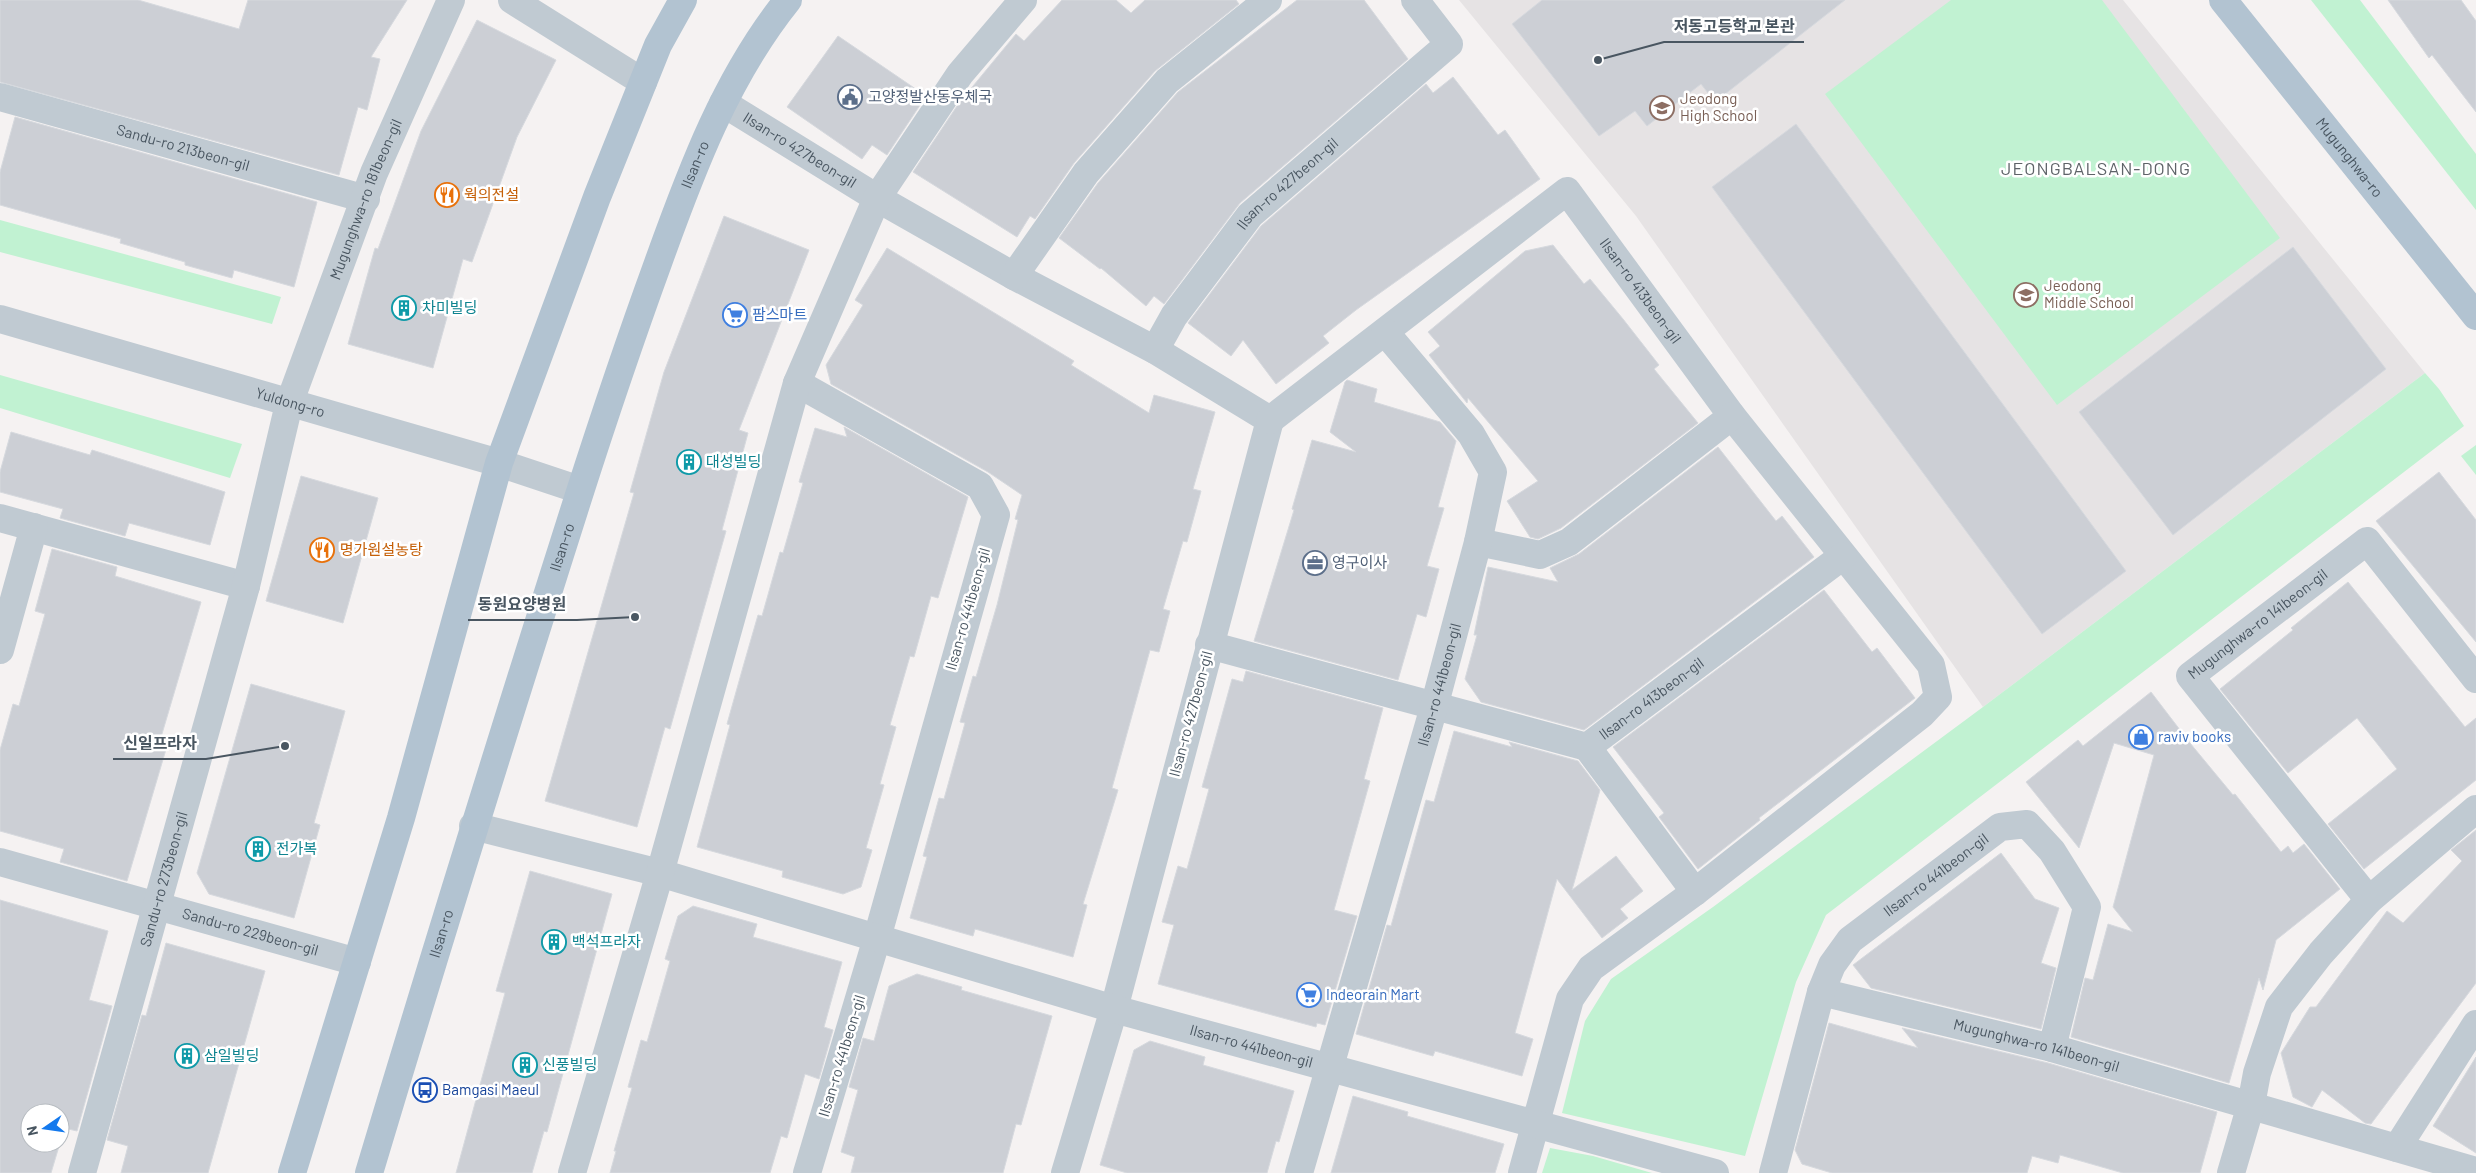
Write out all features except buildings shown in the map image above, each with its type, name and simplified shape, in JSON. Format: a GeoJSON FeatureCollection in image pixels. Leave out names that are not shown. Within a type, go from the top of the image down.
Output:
{"type":"FeatureCollection","features":[{"type":"Feature","properties":{"kind":"main road"},"geometry":{"type":"LineString","coordinates":[[292,1173],[401,818],[499,463],[597,197],[658,45],[683,0]]}},
{"type":"Feature","properties":{"kind":"main road","name":"Ilsan-ro"},"geometry":{"type":"LineString","coordinates":[[369,1173],[473,826],[612,390],[673,220],[723,103],[733,82],[788,0]]}},
{"type":"Feature","properties":{"kind":"main road","name":"Mugunghwa-ro"},"geometry":{"type":"LineString","coordinates":[[2223,0],[2476,316]]}},
{"type":"Feature","properties":{"kind":"street","name":"Mugunghwa-ro 181beon-gil"},"geometry":{"type":"LineString","coordinates":[[289,404],[374,173],[452,0]]}},
{"type":"Feature","properties":{"kind":"street"},"geometry":{"type":"LineString","coordinates":[[512,0],[643,82]]}},
{"type":"Feature","properties":{"kind":"street"},"geometry":{"type":"LineString","coordinates":[[572,1173],[660,873],[797,383],[878,198],[960,74],[1023,0]]}},
{"type":"Feature","properties":{"kind":"street"},"geometry":{"type":"LineString","coordinates":[[1014,276],[1086,173],[1167,81],[1268,0]]}},
{"type":"Feature","properties":{"kind":"street","name":"Ilsan-ro 427beon-gil"},"geometry":{"type":"LineString","coordinates":[[1154,350],[1174,316],[1250,214],[1449,44],[1415,0]]}},
{"type":"Feature","properties":{"kind":"street","name":"Sandu-ro 213beon-gil"},"geometry":{"type":"LineString","coordinates":[[0,97],[366,199]]}},
{"type":"Feature","properties":{"kind":"street","name":"Ilsan-ro 427beon-gil"},"geometry":{"type":"LineString","coordinates":[[723,103],[878,198],[1014,276],[1154,350],[1270,420],[1252,481],[1241,533],[1209,645],[1114,1009]]}},
{"type":"Feature","properties":{"kind":"street","name":"Ilsan-ro 413beon-gil"},"geometry":{"type":"LineString","coordinates":[[1385,332],[1567,191],[1732,416],[1931,665],[1938,697],[1922,714],[1695,892]]}},
{"type":"Feature","properties":{"kind":"street","name":"Yuldong-ro"},"geometry":{"type":"LineString","coordinates":[[0,319],[289,404],[499,463],[580,490]]}},
{"type":"Feature","properties":{"kind":"street"},"geometry":{"type":"LineString","coordinates":[[1270,420],[1385,332]]}},
{"type":"Feature","properties":{"kind":"street","name":"Ilsan-ro 441beon-gil"},"geometry":{"type":"LineString","coordinates":[[1299,1173],[1331,1068],[1434,707],[1478,542],[1492,472],[1471,434],[1385,332]]}},
{"type":"Feature","properties":{"kind":"street","name":"Ilsan-ro 441beon-gil"},"geometry":{"type":"LineString","coordinates":[[797,383],[980,486],[996,515],[877,938],[807,1173]]}},
{"type":"Feature","properties":{"kind":"street","name":"Sandu-ro 273beon-gil"},"geometry":{"type":"LineString","coordinates":[[82,1173],[246,586],[289,404]]}},
{"type":"Feature","properties":{"kind":"street"},"geometry":{"type":"LineString","coordinates":[[1478,542],[1540,555],[1568,542],[1732,416]]}},
{"type":"Feature","properties":{"kind":"street"},"geometry":{"type":"LineString","coordinates":[[0,518],[246,586]]}},
{"type":"Feature","properties":{"kind":"street"},"geometry":{"type":"LineString","coordinates":[[0,650],[34,527]]}},
{"type":"Feature","properties":{"kind":"street","name":"Mugunghwa-ro 141beon-gil"},"geometry":{"type":"LineString","coordinates":[[2369,900],[2190,676],[2367,542],[2476,679]]}},
{"type":"Feature","properties":{"kind":"street","name":"Ilsan-ro 413beon-gil"},"geometry":{"type":"LineString","coordinates":[[1209,645],[1587,747],[1843,556]]}},
{"type":"Feature","properties":{"kind":"street"},"geometry":{"type":"LineString","coordinates":[[1522,1173],[1570,999],[1591,968],[1695,892],[1587,747]]}},
{"type":"Feature","properties":{"kind":"street"},"geometry":{"type":"LineString","coordinates":[[2231,1173],[2251,1105],[2257,1073],[2279,1007],[2321,953],[2369,900],[2476,809]]}},
{"type":"Feature","properties":{"kind":"street","name":"Ilsan-ro 441beon-gil"},"geometry":{"type":"LineString","coordinates":[[1773,1173],[1821,992],[1832,965],[1850,940],[2000,827],[2027,824],[2052,851],[2087,907],[2052,1048]]}},
{"type":"Feature","properties":{"kind":"street","name":"Ilsan-ro 441beon-gil"},"geometry":{"type":"LineString","coordinates":[[473,826],[660,873],[1114,1009],[1715,1173]]}},
{"type":"Feature","properties":{"kind":"street","name":"Sandu-ro 229beon-gil"},"geometry":{"type":"LineString","coordinates":[[0,862],[357,962]]}},
{"type":"Feature","properties":{"kind":"street","name":"Mugunghwa-ro 141beon-gil"},"geometry":{"type":"LineString","coordinates":[[1821,992],[2052,1048],[2476,1171]]}},
{"type":"Feature","properties":{"kind":"street"},"geometry":{"type":"LineString","coordinates":[[1065,1173],[1114,1009]]}},
{"type":"Feature","properties":{"kind":"street"},"geometry":{"type":"LineString","coordinates":[[2397,1148],[2476,1024]]}},
{"type":"Feature","properties":{"kind":"shaded area","name":"Jeodong Middle School"},"geometry":{"type":"Polygon","coordinates":[[[1459,0],[2123,0],[2425,373],[1983,707],[1636,216],[1459,0]]]}},
{"type":"Feature","properties":{"kind":"green space"},"geometry":{"type":"Polygon","coordinates":[[[1951,0],[2102,0],[2280,238],[2057,405],[1825,94],[1951,0]]]}},
{"type":"Feature","properties":{"kind":"green space"},"geometry":{"type":"Polygon","coordinates":[[[2311,0],[2360,0],[2476,154],[2476,210],[2311,0]]]}},
{"type":"Feature","properties":{"kind":"green space"},"geometry":{"type":"Polygon","coordinates":[[[0,220],[281,297],[272,324],[0,252],[0,220]]]}},
{"type":"Feature","properties":{"kind":"green space"},"geometry":{"type":"Polygon","coordinates":[[[2425,373],[2439,389],[2464,426],[1826,915],[1796,982],[1745,1156],[1562,1113],[1585,1021],[1611,979],[1713,907],[1983,707],[2425,373]]]}},
{"type":"Feature","properties":{"kind":"green space"},"geometry":{"type":"Polygon","coordinates":[[[0,375],[242,444],[230,478],[0,408],[0,375]]]}},
{"type":"Feature","properties":{"kind":"green space"},"geometry":{"type":"Polygon","coordinates":[[[2476,445],[2476,475],[2461,456],[2476,445]]]}},
{"type":"Feature","properties":{"kind":"green space"},"geometry":{"type":"Polygon","coordinates":[[[1550,1148],[1593,1156],[1652,1173],[1542,1173],[1550,1148]]]}},
{"type":"Feature","properties":{"kind":"place","name":"저동고등학교 본관"},"geometry":{"type":"Point","coordinates":[1598,60]}},
{"type":"Feature","properties":{"kind":"place","name":"고양정발산동우체국"},"geometry":{"type":"Point","coordinates":[850,97]}},
{"type":"Feature","properties":{"kind":"place","name":"Jeodong High School"},"geometry":{"type":"Point","coordinates":[1662,108]}},
{"type":"Feature","properties":{"kind":"place","name":"웍의전설"},"geometry":{"type":"Point","coordinates":[447,195]}},
{"type":"Feature","properties":{"kind":"place","name":"Jeodong Middle School"},"geometry":{"type":"Point","coordinates":[2026,295]}},
{"type":"Feature","properties":{"kind":"place","name":"차미빌딩"},"geometry":{"type":"Point","coordinates":[404,308]}},
{"type":"Feature","properties":{"kind":"place","name":"팜스마트"},"geometry":{"type":"Point","coordinates":[735,315]}},
{"type":"Feature","properties":{"kind":"place","name":"대성빌딩"},"geometry":{"type":"Point","coordinates":[689,462]}},
{"type":"Feature","properties":{"kind":"place","name":"명가원설농탕"},"geometry":{"type":"Point","coordinates":[322,550]}},
{"type":"Feature","properties":{"kind":"place","name":"영구이사"},"geometry":{"type":"Point","coordinates":[1315,563]}},
{"type":"Feature","properties":{"kind":"place","name":"동원요양병원"},"geometry":{"type":"Point","coordinates":[635,617]}},
{"type":"Feature","properties":{"kind":"place","name":"raviv books"},"geometry":{"type":"Point","coordinates":[2141,737]}},
{"type":"Feature","properties":{"kind":"place","name":"신일프라자"},"geometry":{"type":"Point","coordinates":[285,746]}},
{"type":"Feature","properties":{"kind":"place","name":"전가복"},"geometry":{"type":"Point","coordinates":[258,849]}},
{"type":"Feature","properties":{"kind":"place","name":"백석프라자"},"geometry":{"type":"Point","coordinates":[554,942]}},
{"type":"Feature","properties":{"kind":"place","name":"Indeorain Mart"},"geometry":{"type":"Point","coordinates":[1309,995]}},
{"type":"Feature","properties":{"kind":"place","name":"삼일빌딩"},"geometry":{"type":"Point","coordinates":[187,1056]}},
{"type":"Feature","properties":{"kind":"place","name":"신풍빌딩"},"geometry":{"type":"Point","coordinates":[525,1065]}},
{"type":"Feature","properties":{"kind":"place","name":"Bamgasi Maeul"},"geometry":{"type":"Point","coordinates":[425,1090]}},
{"type":"Feature","properties":{"kind":"district","name":"JEONGBALSAN-DONG"},"geometry":{"type":"Point","coordinates":[2096,169]}}]}
